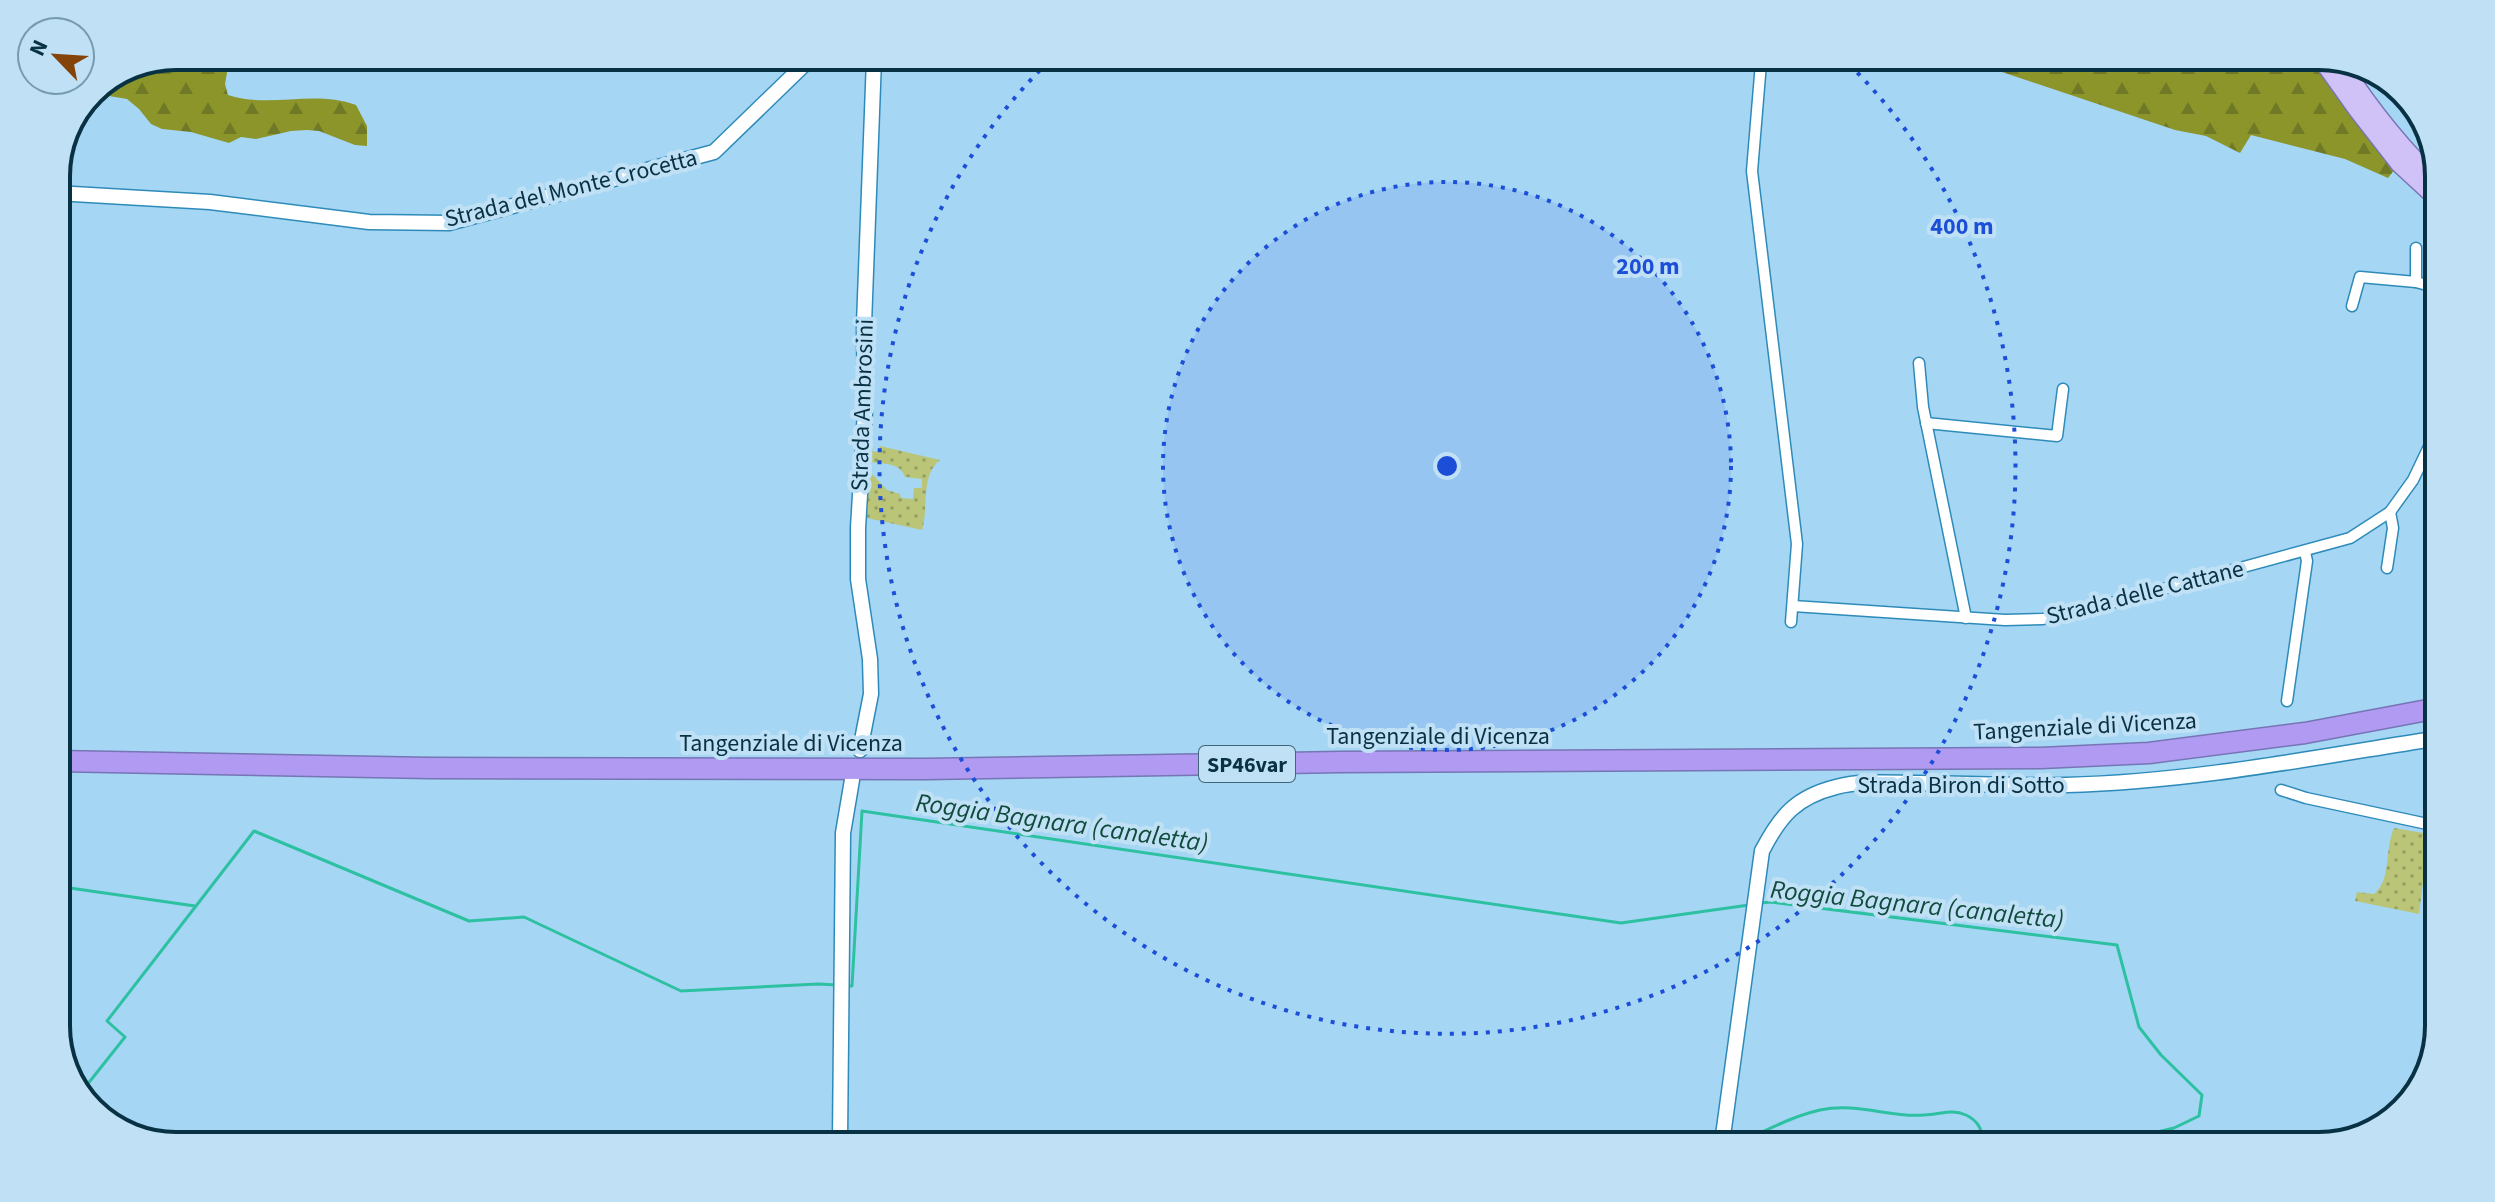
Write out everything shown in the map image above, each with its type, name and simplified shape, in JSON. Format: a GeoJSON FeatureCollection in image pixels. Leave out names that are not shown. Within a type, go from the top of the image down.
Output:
{"type":"FeatureCollection","features":[{"type":"Feature","properties":{"kind":"highway","name":"Tangenziale di Vicenza"},"geometry":{"type":"LineString","coordinates":[[70,761],[430,768],[926,769],[1340,762],[2041,758],[2149,753],[2305,733],[2425,710]]}},
{"type":"Feature","properties":{"kind":"main road"},"geometry":{"type":"LineString","coordinates":[[2329,71],[2399,164],[2425,188]]}},
{"type":"Feature","properties":{"kind":"main road"},"geometry":{"type":"LineString","coordinates":[[2348,75],[2407,154],[2425,170]]}},
{"type":"Feature","properties":{"kind":"street","name":"Strada del Monte Crocetta"},"geometry":{"type":"LineString","coordinates":[[70,194],[210,202],[369,222],[449,223],[714,152],[799,70]]}},
{"type":"Feature","properties":{"kind":"street","name":"Strada Ambrosini"},"geometry":{"type":"LineString","coordinates":[[860,750],[871,694],[870,659],[858,579],[858,528],[865,411],[864,324],[874,70]]}},
{"type":"Feature","properties":{"kind":"street"},"geometry":{"type":"LineString","coordinates":[[1760,70],[1752,171],[1797,544],[1791,622]]}},
{"type":"Feature","properties":{"kind":"street"},"geometry":{"type":"LineString","coordinates":[[2416,248],[2416,282]]}},
{"type":"Feature","properties":{"kind":"street"},"geometry":{"type":"LineString","coordinates":[[2352,306],[2360,277],[2425,284]]}},
{"type":"Feature","properties":{"kind":"street"},"geometry":{"type":"LineString","coordinates":[[1919,363],[1926,423],[1966,618]]}},
{"type":"Feature","properties":{"kind":"street"},"geometry":{"type":"LineString","coordinates":[[1926,423],[2057,436],[2063,389]]}},
{"type":"Feature","properties":{"kind":"street","name":"Strada delle Cattane"},"geometry":{"type":"LineString","coordinates":[[1793,606],[1966,618],[2043,619],[2350,538],[2390,512],[2413,480],[2425,455]]}},
{"type":"Feature","properties":{"kind":"street"},"geometry":{"type":"LineString","coordinates":[[2387,568],[2393,528],[2390,512]]}},
{"type":"Feature","properties":{"kind":"street"},"geometry":{"type":"LineString","coordinates":[[2287,701],[2307,561],[2305,552]]}},
{"type":"Feature","properties":{"kind":"street","name":"Strada Biron di Sotto"},"geometry":{"type":"LineString","coordinates":[[1724,1132],[1762,851],[1786,811],[1811,794],[1839,786],[1888,783],[2067,785],[2156,779],[2425,740]]}},
{"type":"Feature","properties":{"kind":"street"},"geometry":{"type":"LineString","coordinates":[[840,1132],[843,833],[852,780]]}},
{"type":"Feature","properties":{"kind":"street"},"geometry":{"type":"LineString","coordinates":[[2281,790],[2425,824]]}},
{"type":"Feature","properties":{"kind":"green space"},"geometry":{"type":"Polygon","coordinates":[[[228,70],[225,84],[228,95],[260,100],[324,99],[356,105],[367,126],[367,146],[307,130],[256,139],[241,137],[229,143],[191,132],[162,129],[151,124],[127,99],[107,96],[136,78],[155,72],[228,70]]]}},
{"type":"Feature","properties":{"kind":"green space"},"geometry":{"type":"Polygon","coordinates":[[[1996,70],[2329,71],[2399,164],[2388,178],[2345,159],[2251,135],[2240,153],[2206,136],[2175,130],[1996,70]]]}},
{"type":"Feature","properties":{"kind":"green space"},"geometry":{"type":"Polygon","coordinates":[[[870,444],[873,445],[872,451],[878,452],[880,446],[940,460],[927,483],[922,530],[867,518],[869,474],[887,490],[900,494],[901,498],[913,499],[914,488],[922,488],[922,479],[905,477],[903,472],[890,465],[869,462],[870,444]]]}},
{"type":"Feature","properties":{"kind":"green space"},"geometry":{"type":"Polygon","coordinates":[[[2394,828],[2425,833],[2425,866],[2419,914],[2355,901],[2357,892],[2374,894],[2380,888],[2386,873],[2394,828]]]}},
{"type":"Feature","properties":{"kind":"waterway","name":"Roggia Bagnara (canaletta)"},"geometry":{"type":"LineString","coordinates":[[848,986],[852,986],[862,811],[1621,923],[1749,905]]}},
{"type":"Feature","properties":{"kind":"waterway","name":"Roggia Bagnara (canaletta)"},"geometry":{"type":"LineString","coordinates":[[88,1084],[125,1037],[107,1021],[254,831],[469,921],[524,917],[681,991],[837,985]]}},
{"type":"Feature","properties":{"kind":"waterway"},"geometry":{"type":"LineString","coordinates":[[70,888],[195,906]]}},
{"type":"Feature","properties":{"kind":"waterway","name":"Roggia Bagnara (canaletta)"},"geometry":{"type":"LineString","coordinates":[[1761,903],[2117,945],[2139,1027],[2161,1055],[2202,1095],[2199,1116],[2157,1132]]}},
{"type":"Feature","properties":{"kind":"waterway"},"geometry":{"type":"LineString","coordinates":[[1762,1132],[1809,1113],[1834,1108],[1911,1115],[1961,1113],[1977,1123],[1981,1132]]}}]}
